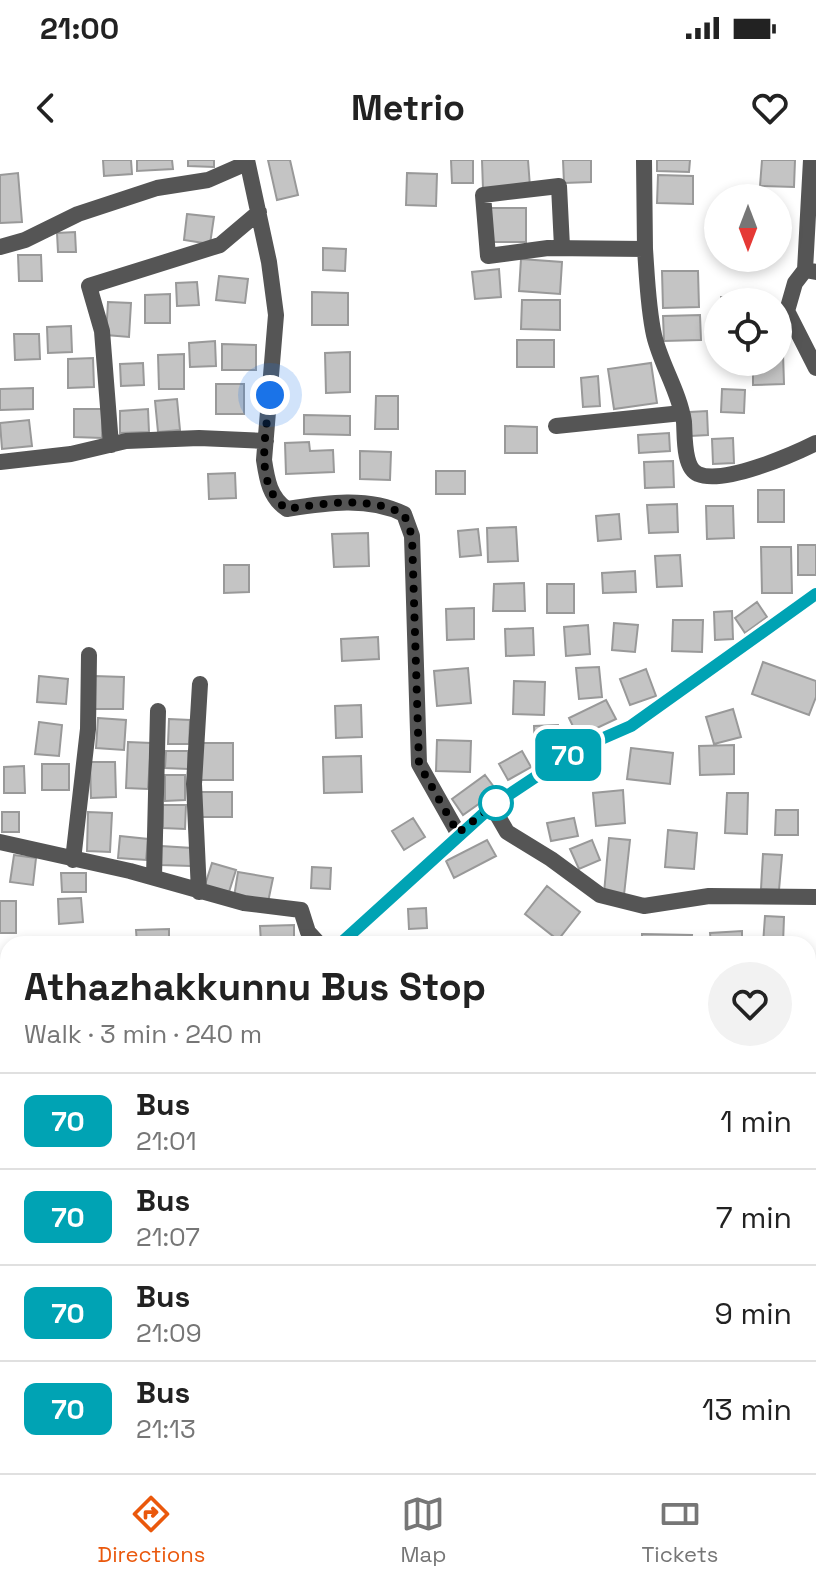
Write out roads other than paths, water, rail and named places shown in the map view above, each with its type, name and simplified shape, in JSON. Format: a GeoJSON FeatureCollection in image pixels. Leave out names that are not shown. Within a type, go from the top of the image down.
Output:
{"type":"FeatureCollection","features":[{"type":"Feature","properties":{"kind":"main road"},"geometry":{"type":"LineString","coordinates":[[349,936],[458,833],[492,806],[576,750],[631,726],[816,594]]}},
{"type":"Feature","properties":{"kind":"street"},"geometry":{"type":"LineString","coordinates":[[644,160],[645,249],[654,336],[682,413],[689,460],[698,474],[713,476],[758,466],[816,443]]}},
{"type":"Feature","properties":{"kind":"street"},"geometry":{"type":"LineString","coordinates":[[811,160],[810,271],[795,283],[787,311],[816,368]]}},
{"type":"Feature","properties":{"kind":"street"},"geometry":{"type":"LineString","coordinates":[[0,247],[25,240],[78,214],[157,188],[208,180],[247,161],[276,315],[266,441],[268,484],[278,502],[287,509],[340,502],[391,507],[404,514],[412,536],[419,764],[458,833]]}},
{"type":"Feature","properties":{"kind":"street"},"geometry":{"type":"LineString","coordinates":[[562,247],[559,186],[483,195],[488,256],[562,247],[645,249]]}},
{"type":"Feature","properties":{"kind":"street"},"geometry":{"type":"LineString","coordinates":[[111,445],[102,331],[89,286],[121,273],[220,245],[259,212]]}},
{"type":"Feature","properties":{"kind":"street"},"geometry":{"type":"LineString","coordinates":[[556,426],[682,413]]}},
{"type":"Feature","properties":{"kind":"street"},"geometry":{"type":"LineString","coordinates":[[0,462],[111,445],[199,438],[266,441]]}},
{"type":"Feature","properties":{"kind":"street"},"geometry":{"type":"LineString","coordinates":[[73,860],[88,729],[89,655]]}},
{"type":"Feature","properties":{"kind":"street"},"geometry":{"type":"LineString","coordinates":[[199,892],[194,770],[200,684]]}},
{"type":"Feature","properties":{"kind":"street"},"geometry":{"type":"LineString","coordinates":[[154,877],[158,711]]}},
{"type":"Feature","properties":{"kind":"street"},"geometry":{"type":"LineString","coordinates":[[492,806],[507,832],[600,895],[644,906],[709,896],[816,897]]}},
{"type":"Feature","properties":{"kind":"street"},"geometry":{"type":"LineString","coordinates":[[0,842],[154,877],[244,903],[301,910],[312,936]]}}]}
